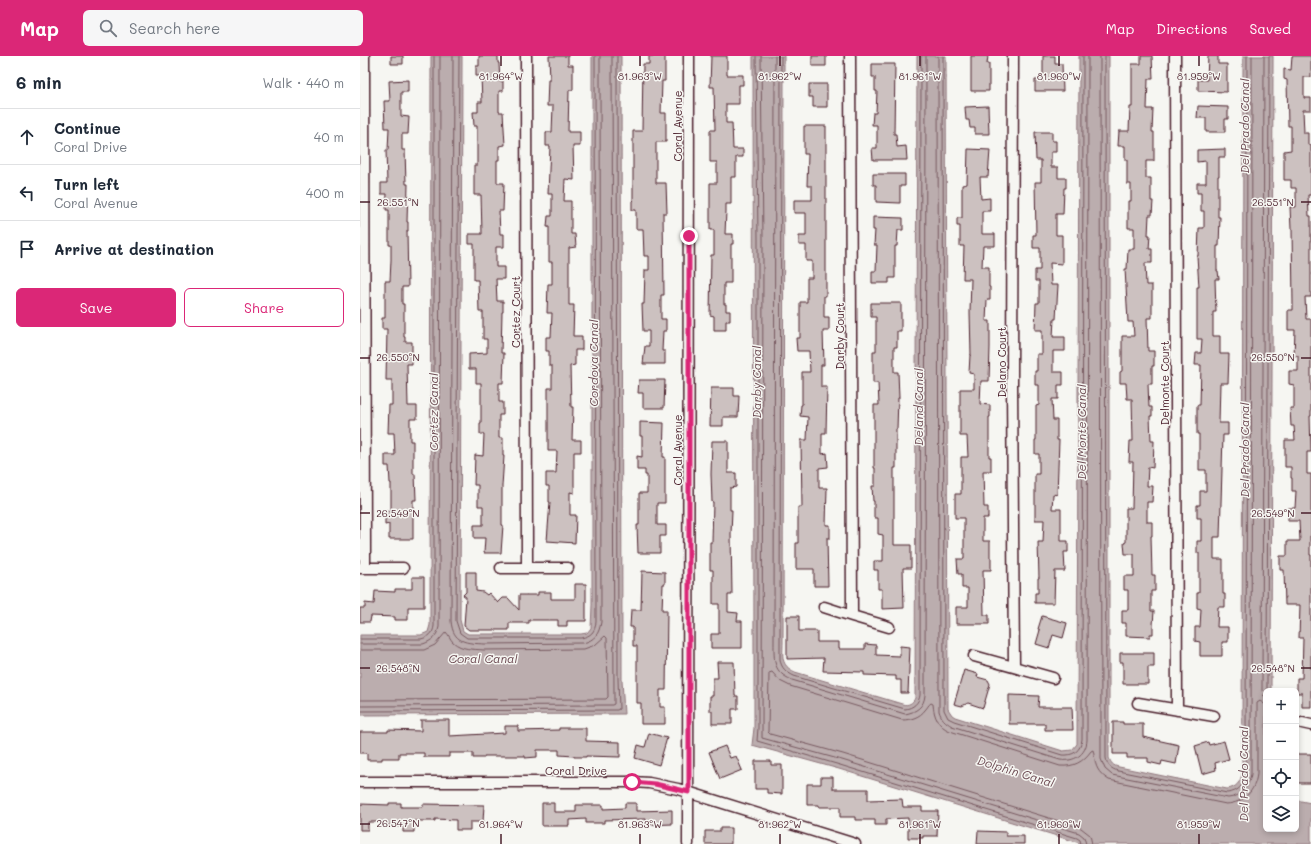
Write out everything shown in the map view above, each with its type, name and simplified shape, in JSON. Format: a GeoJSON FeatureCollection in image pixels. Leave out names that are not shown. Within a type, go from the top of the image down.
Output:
{"type":"FeatureCollection","features":[{"type":"Feature","properties":{"kind":"street"},"geometry":{"type":"LineString","coordinates":[[364,56],[362,568],[403,568]]}},
{"type":"Feature","properties":{"kind":"street","name":"Cortez Court"},"geometry":{"type":"LineString","coordinates":[[526,56],[527,568]]}},
{"type":"Feature","properties":{"kind":"street","name":"Coral Avenue"},"geometry":{"type":"LineString","coordinates":[[688,844],[689,56]]}},
{"type":"Feature","properties":{"kind":"street","name":"Darby Court"},"geometry":{"type":"LineString","coordinates":[[850,56],[852,616]]}},
{"type":"Feature","properties":{"kind":"street","name":"Delano Court"},"geometry":{"type":"LineString","coordinates":[[1013,56],[1012,382],[1014,667]]}},
{"type":"Feature","properties":{"kind":"street","name":"Delmonte Court"},"geometry":{"type":"LineString","coordinates":[[1176,56],[1177,710]]}},
{"type":"Feature","properties":{"kind":"street"},"geometry":{"type":"LineString","coordinates":[[501,568],[568,568]]}},
{"type":"Feature","properties":{"kind":"street"},"geometry":{"type":"LineString","coordinates":[[824,607],[889,626]]}},
{"type":"Feature","properties":{"kind":"street"},"geometry":{"type":"LineString","coordinates":[[974,656],[1053,678]]}},
{"type":"Feature","properties":{"kind":"street"},"geometry":{"type":"LineString","coordinates":[[1138,703],[1214,716]]}},
{"type":"Feature","properties":{"kind":"street","name":"Coral Drive"},"geometry":{"type":"LineString","coordinates":[[360,782],[638,782],[668,786],[855,844]]}},
{"type":"Feature","properties":{"kind":"water"},"geometry":{"type":"Polygon","coordinates":[[[431,56],[462,56],[460,620],[463,631],[468,634],[581,634],[587,633],[591,628],[592,605],[592,56],[621,56],[622,679],[624,714],[360,715],[360,635],[421,635],[428,632],[430,625],[431,56]]]}},
{"type":"Feature","properties":{"kind":"water"},"geometry":{"type":"Polygon","coordinates":[[[753,56],[784,56],[783,660],[790,669],[795,672],[902,704],[910,704],[915,698],[917,56],[946,56],[948,709],[955,717],[1063,751],[1072,750],[1077,744],[1079,56],[1109,56],[1109,758],[1112,764],[1117,767],[1227,789],[1238,784],[1242,773],[1243,56],[1273,56],[1271,688],[1263,688],[1263,832],[1299,832],[1299,801],[1311,803],[1311,844],[1083,844],[839,769],[752,745],[754,728],[753,56]]]}},
{"type":"Feature","properties":{"kind":"building"},"geometry":{"type":"Polygon","coordinates":[[[391,56],[403,56],[403,64],[391,64],[391,56]]]}},
{"type":"Feature","properties":{"kind":"building"},"geometry":{"type":"Polygon","coordinates":[[[479,56],[498,56],[500,82],[503,81],[503,91],[499,91],[499,112],[503,112],[505,145],[499,146],[499,160],[497,160],[497,183],[504,183],[503,211],[499,211],[500,234],[504,234],[504,247],[496,247],[496,267],[504,267],[504,279],[496,279],[497,301],[503,301],[501,353],[504,353],[503,383],[499,383],[499,402],[503,402],[503,415],[499,415],[499,438],[503,438],[504,456],[501,553],[484,553],[485,538],[474,538],[474,525],[483,525],[483,506],[478,506],[478,485],[474,485],[475,455],[483,456],[484,434],[480,434],[481,383],[476,383],[476,369],[469,369],[469,354],[487,353],[487,339],[483,339],[483,312],[479,312],[478,280],[474,280],[474,244],[469,244],[469,234],[482,234],[481,195],[474,195],[474,165],[477,165],[477,126],[474,126],[473,112],[478,112],[478,102],[482,102],[481,76],[476,76],[476,66],[479,66],[479,56]]]}},
{"type":"Feature","properties":{"kind":"building"},"geometry":{"type":"Polygon","coordinates":[[[549,56],[568,56],[568,65],[573,65],[573,90],[569,90],[568,132],[580,132],[580,146],[573,146],[574,180],[565,179],[564,201],[571,201],[571,234],[575,234],[576,247],[569,248],[569,305],[574,305],[573,336],[582,336],[582,350],[575,350],[575,365],[570,366],[571,407],[573,407],[572,440],[581,440],[581,452],[574,452],[574,493],[570,492],[570,515],[576,515],[575,543],[547,541],[550,502],[549,486],[546,486],[546,473],[556,473],[557,451],[548,451],[548,388],[552,388],[552,366],[549,366],[549,351],[546,351],[546,337],[551,337],[552,313],[547,313],[548,284],[552,284],[552,262],[549,262],[549,227],[547,227],[548,216],[552,216],[552,194],[548,194],[550,146],[546,146],[546,132],[552,132],[553,106],[547,106],[548,80],[550,80],[549,56]]]}},
{"type":"Feature","properties":{"kind":"building"},"geometry":{"type":"Polygon","coordinates":[[[649,56],[665,56],[665,81],[662,81],[661,113],[666,113],[666,142],[656,142],[656,183],[666,183],[667,213],[663,213],[664,295],[661,295],[661,319],[666,319],[666,331],[663,331],[662,351],[665,351],[665,364],[643,364],[645,346],[649,346],[649,331],[643,331],[642,304],[644,304],[645,270],[649,270],[649,256],[644,256],[643,229],[636,229],[636,210],[632,210],[633,131],[642,131],[643,64],[649,64],[649,56]]]}},
{"type":"Feature","properties":{"kind":"building"},"geometry":{"type":"Polygon","coordinates":[[[711,56],[727,56],[727,75],[743,75],[743,85],[739,85],[739,104],[726,104],[726,123],[732,123],[733,149],[743,149],[743,157],[736,157],[736,177],[731,177],[731,204],[726,204],[725,234],[733,234],[733,244],[731,244],[731,283],[724,283],[724,304],[726,304],[726,311],[730,311],[730,321],[726,321],[726,330],[714,330],[714,316],[710,315],[711,255],[714,255],[714,230],[710,230],[710,183],[717,183],[717,162],[710,162],[710,130],[715,130],[714,87],[710,87],[711,56]]]}},
{"type":"Feature","properties":{"kind":"building"},"geometry":{"type":"Polygon","coordinates":[[[812,56],[826,56],[826,66],[812,66],[812,56]]]}},
{"type":"Feature","properties":{"kind":"building"},"geometry":{"type":"Polygon","coordinates":[[[971,56],[988,56],[987,64],[989,64],[989,91],[971,91],[971,56]]]}},
{"type":"Feature","properties":{"kind":"building"},"geometry":{"type":"Polygon","coordinates":[[[1043,56],[1055,56],[1055,64],[1062,64],[1063,91],[1035,91],[1035,80],[1043,80],[1043,56]]]}},
{"type":"Feature","properties":{"kind":"building"},"geometry":{"type":"Polygon","coordinates":[[[1141,56],[1152,56],[1153,79],[1148,79],[1147,109],[1153,109],[1152,132],[1154,132],[1154,161],[1146,161],[1146,178],[1151,178],[1151,201],[1153,201],[1152,215],[1149,215],[1148,235],[1150,235],[1149,249],[1152,249],[1152,263],[1145,263],[1146,285],[1152,285],[1152,318],[1147,318],[1148,351],[1154,351],[1152,384],[1148,384],[1149,407],[1152,407],[1152,416],[1150,416],[1151,441],[1154,441],[1153,468],[1148,467],[1147,486],[1153,486],[1152,502],[1147,502],[1147,522],[1152,522],[1152,575],[1155,575],[1155,591],[1151,591],[1151,611],[1154,611],[1153,634],[1150,634],[1150,637],[1126,636],[1126,623],[1122,623],[1122,610],[1128,610],[1128,590],[1124,590],[1124,576],[1134,576],[1134,554],[1125,554],[1124,543],[1126,542],[1126,508],[1132,508],[1133,462],[1129,462],[1130,441],[1133,441],[1132,399],[1127,399],[1126,383],[1120,383],[1120,372],[1122,371],[1122,336],[1134,336],[1133,322],[1128,322],[1125,269],[1127,269],[1128,249],[1134,249],[1134,228],[1128,228],[1128,201],[1131,201],[1131,184],[1127,184],[1127,160],[1125,160],[1125,146],[1118,146],[1119,131],[1129,131],[1130,107],[1132,107],[1132,64],[1141,64],[1141,56]]]}},
{"type":"Feature","properties":{"kind":"building"},"geometry":{"type":"Polygon","coordinates":[[[1208,56],[1218,56],[1218,64],[1227,64],[1227,92],[1198,91],[1198,80],[1207,80],[1208,56]]]}},
{"type":"Feature","properties":{"kind":"building"},"geometry":{"type":"Polygon","coordinates":[[[1292,56],[1311,56],[1311,77],[1304,77],[1304,98],[1311,98],[1311,110],[1303,110],[1304,133],[1308,133],[1308,145],[1311,145],[1311,195],[1308,195],[1309,216],[1311,216],[1311,297],[1305,297],[1306,319],[1311,319],[1311,452],[1307,452],[1307,474],[1311,474],[1311,707],[1302,707],[1302,693],[1299,693],[1299,688],[1297,688],[1297,678],[1302,678],[1303,638],[1299,638],[1300,605],[1285,605],[1284,570],[1280,570],[1280,556],[1287,556],[1287,541],[1300,541],[1299,521],[1288,521],[1288,508],[1295,508],[1296,491],[1292,491],[1291,467],[1285,467],[1285,440],[1295,440],[1294,426],[1291,426],[1290,408],[1294,408],[1294,385],[1289,384],[1289,371],[1298,371],[1298,356],[1294,356],[1295,330],[1288,330],[1288,310],[1293,310],[1292,229],[1290,207],[1296,207],[1296,188],[1291,188],[1291,180],[1284,180],[1284,151],[1291,150],[1291,126],[1288,126],[1287,80],[1284,79],[1284,69],[1291,70],[1292,56]]]}},
{"type":"Feature","properties":{"kind":"building"},"geometry":{"type":"Polygon","coordinates":[[[872,64],[895,64],[894,134],[896,134],[897,147],[906,146],[907,160],[873,160],[872,148],[877,148],[877,125],[872,125],[873,113],[876,113],[877,91],[875,91],[875,77],[872,77],[872,64]]]}},
{"type":"Feature","properties":{"kind":"building"},"geometry":{"type":"Polygon","coordinates":[[[408,80],[408,92],[401,92],[401,116],[409,117],[408,134],[402,134],[402,150],[405,150],[406,184],[408,184],[408,287],[402,287],[402,304],[404,304],[405,342],[412,342],[412,364],[407,364],[408,406],[417,406],[417,419],[410,419],[410,441],[413,441],[413,474],[415,474],[416,500],[413,500],[413,539],[389,539],[389,524],[385,525],[385,511],[391,511],[391,483],[389,466],[385,466],[385,455],[395,455],[394,433],[388,433],[389,405],[392,405],[392,380],[386,380],[387,329],[382,329],[382,318],[385,318],[385,281],[390,281],[391,260],[391,245],[389,245],[389,210],[386,210],[387,194],[381,194],[381,183],[387,183],[386,150],[388,150],[389,128],[385,128],[384,101],[390,101],[389,81],[408,80]]]}},
{"type":"Feature","properties":{"kind":"building"},"geometry":{"type":"Polygon","coordinates":[[[809,84],[827,84],[827,107],[813,107],[813,97],[809,97],[809,84]]]}},
{"type":"Feature","properties":{"kind":"building"},"geometry":{"type":"Polygon","coordinates":[[[988,106],[989,134],[975,134],[975,128],[970,128],[969,120],[966,120],[965,107],[988,106]]]}},
{"type":"Feature","properties":{"kind":"building"},"geometry":{"type":"Polygon","coordinates":[[[1198,106],[1228,107],[1228,119],[1225,119],[1225,132],[1206,132],[1206,118],[1197,118],[1198,106]]]}},
{"type":"Feature","properties":{"kind":"building"},"geometry":{"type":"Polygon","coordinates":[[[804,126],[826,126],[826,296],[824,296],[824,317],[829,317],[829,331],[823,331],[824,365],[821,365],[821,387],[827,387],[826,433],[822,433],[822,454],[827,453],[828,467],[819,468],[819,488],[827,488],[826,525],[830,525],[830,538],[827,538],[828,586],[814,586],[814,569],[796,569],[798,507],[802,507],[801,440],[807,440],[808,417],[800,416],[802,405],[802,372],[810,372],[809,351],[797,351],[796,338],[800,338],[800,302],[807,302],[807,278],[812,278],[812,261],[806,261],[806,245],[799,245],[799,236],[806,236],[806,213],[794,213],[794,200],[812,200],[812,186],[807,186],[808,154],[804,154],[804,126]]]}},
{"type":"Feature","properties":{"kind":"building"},"geometry":{"type":"Polygon","coordinates":[[[1035,132],[1052,132],[1052,141],[1056,141],[1056,152],[1051,152],[1051,167],[1058,167],[1058,178],[1066,178],[1063,214],[1056,214],[1056,235],[1062,235],[1062,264],[1050,263],[1051,285],[1058,285],[1056,319],[1054,319],[1053,337],[1065,337],[1065,351],[1053,351],[1053,372],[1063,372],[1063,385],[1058,385],[1058,399],[1052,399],[1053,420],[1057,420],[1057,440],[1059,440],[1057,495],[1053,494],[1052,509],[1061,509],[1061,541],[1068,541],[1068,552],[1064,552],[1065,571],[1055,571],[1054,603],[1035,603],[1035,593],[1038,593],[1039,578],[1038,542],[1043,542],[1044,520],[1035,520],[1035,474],[1039,474],[1039,454],[1035,454],[1035,440],[1036,406],[1039,405],[1039,385],[1035,385],[1035,371],[1037,371],[1037,354],[1042,354],[1042,330],[1035,330],[1036,303],[1039,303],[1039,281],[1035,281],[1035,270],[1040,270],[1040,248],[1033,248],[1033,235],[1036,235],[1035,182],[1041,182],[1041,160],[1036,160],[1035,132]]]}},
{"type":"Feature","properties":{"kind":"building"},"geometry":{"type":"Polygon","coordinates":[[[968,149],[990,150],[988,177],[980,177],[981,199],[990,198],[990,211],[982,211],[982,234],[995,234],[995,246],[983,246],[982,267],[989,267],[990,287],[990,300],[987,300],[986,321],[990,321],[989,381],[981,381],[980,404],[990,405],[989,457],[991,457],[991,471],[983,471],[984,507],[988,507],[988,518],[983,518],[983,541],[990,541],[991,558],[991,570],[983,570],[984,615],[989,615],[989,624],[956,624],[956,607],[968,607],[968,588],[962,588],[962,574],[958,574],[957,559],[964,559],[964,518],[955,518],[955,494],[961,494],[961,457],[968,457],[967,436],[960,436],[960,389],[974,389],[974,374],[969,373],[971,355],[971,279],[963,279],[964,246],[960,246],[960,226],[957,226],[957,218],[962,218],[962,185],[967,184],[968,149]]]}},
{"type":"Feature","properties":{"kind":"building"},"geometry":{"type":"Polygon","coordinates":[[[1225,149],[1225,157],[1219,157],[1218,217],[1220,217],[1219,246],[1217,246],[1217,271],[1219,279],[1215,279],[1216,312],[1213,312],[1213,336],[1220,336],[1220,354],[1229,354],[1228,383],[1220,383],[1219,423],[1228,423],[1228,435],[1223,435],[1220,537],[1214,537],[1214,559],[1223,559],[1223,594],[1225,594],[1225,607],[1218,607],[1217,627],[1228,627],[1228,642],[1222,642],[1222,656],[1200,656],[1200,642],[1195,641],[1195,627],[1200,627],[1201,609],[1197,608],[1197,593],[1199,593],[1199,553],[1197,553],[1197,541],[1201,541],[1201,518],[1197,518],[1197,505],[1200,505],[1200,491],[1206,491],[1206,470],[1199,470],[1199,434],[1197,434],[1197,405],[1200,405],[1201,365],[1195,365],[1196,353],[1201,353],[1202,339],[1197,339],[1197,287],[1199,287],[1197,256],[1199,228],[1204,228],[1204,211],[1201,211],[1201,193],[1197,193],[1197,183],[1206,183],[1206,161],[1197,162],[1197,150],[1225,149]]]}},
{"type":"Feature","properties":{"kind":"building"},"geometry":{"type":"Polygon","coordinates":[[[873,174],[905,174],[905,186],[900,186],[900,203],[876,202],[876,185],[873,185],[873,174]]]}},
{"type":"Feature","properties":{"kind":"building"},"geometry":{"type":"Polygon","coordinates":[[[873,217],[903,218],[903,230],[898,230],[897,246],[895,246],[895,278],[889,278],[889,283],[872,283],[872,271],[876,271],[877,245],[874,245],[875,230],[873,230],[873,217]]]}},
{"type":"Feature","properties":{"kind":"building"},"geometry":{"type":"Polygon","coordinates":[[[871,303],[901,303],[901,331],[897,331],[897,347],[894,347],[894,372],[898,372],[899,398],[896,429],[896,468],[894,468],[894,545],[911,545],[911,568],[903,568],[904,608],[882,609],[882,589],[878,589],[878,570],[874,570],[874,561],[883,561],[883,535],[878,534],[878,518],[874,518],[872,486],[875,486],[874,405],[879,405],[878,383],[873,383],[873,351],[876,351],[876,317],[871,317],[871,303]]]}},
{"type":"Feature","properties":{"kind":"building"},"geometry":{"type":"Polygon","coordinates":[[[639,380],[665,380],[664,408],[643,408],[643,393],[638,393],[639,380]]]}},
{"type":"Feature","properties":{"kind":"building"},"geometry":{"type":"Polygon","coordinates":[[[711,388],[734,388],[734,396],[739,396],[738,417],[723,417],[723,426],[710,426],[711,388]]]}},
{"type":"Feature","properties":{"kind":"building"},"geometry":{"type":"Polygon","coordinates":[[[640,422],[664,423],[663,457],[665,457],[665,503],[657,503],[657,525],[666,525],[666,536],[660,536],[660,553],[638,553],[637,525],[639,525],[639,493],[647,493],[647,475],[645,475],[645,470],[637,470],[637,456],[642,457],[640,422]]]}},
{"type":"Feature","properties":{"kind":"building"},"geometry":{"type":"Polygon","coordinates":[[[712,441],[728,441],[728,473],[736,473],[736,487],[730,488],[730,510],[732,510],[732,595],[728,595],[728,612],[738,613],[737,621],[742,621],[742,648],[711,648],[711,634],[719,634],[719,604],[713,604],[713,570],[710,570],[710,542],[712,542],[713,502],[711,474],[712,441]]]}},
{"type":"Feature","properties":{"kind":"building"},"geometry":{"type":"Polygon","coordinates":[[[642,571],[665,572],[662,610],[667,610],[666,690],[660,690],[660,707],[665,707],[665,724],[641,724],[641,703],[637,703],[637,646],[633,646],[633,627],[630,627],[631,610],[641,610],[642,571]]]}},
{"type":"Feature","properties":{"kind":"building"},"geometry":{"type":"Polygon","coordinates":[[[466,572],[476,572],[476,591],[483,592],[487,595],[489,593],[498,603],[503,598],[508,598],[519,610],[519,595],[538,595],[538,592],[551,592],[551,599],[575,599],[575,584],[586,584],[586,621],[567,621],[567,626],[558,626],[558,620],[529,620],[529,623],[509,623],[509,630],[469,630],[464,626],[466,597],[463,595],[466,592],[466,572]]]}},
{"type":"Feature","properties":{"kind":"building"},"geometry":{"type":"Polygon","coordinates":[[[412,577],[424,577],[424,607],[408,607],[408,620],[395,620],[395,617],[371,616],[370,622],[360,622],[360,608],[365,608],[365,603],[374,604],[375,591],[395,592],[395,589],[412,589],[412,577]]]}},
{"type":"Feature","properties":{"kind":"building"},"geometry":{"type":"Polygon","coordinates":[[[787,616],[799,616],[799,631],[817,631],[817,642],[839,642],[839,649],[865,649],[865,644],[876,645],[876,655],[900,656],[900,646],[910,647],[908,693],[901,693],[901,680],[896,680],[896,676],[864,675],[864,672],[823,671],[824,658],[787,659],[787,616]]]}},
{"type":"Feature","properties":{"kind":"building"},"geometry":{"type":"Polygon","coordinates":[[[1042,616],[1067,623],[1063,638],[1053,635],[1049,648],[1036,644],[1042,616]]]}},
{"type":"Feature","properties":{"kind":"building"},"geometry":{"type":"Polygon","coordinates":[[[1120,653],[1154,653],[1154,667],[1148,667],[1148,684],[1123,684],[1123,662],[1120,662],[1120,653]]]}},
{"type":"Feature","properties":{"kind":"building"},"geometry":{"type":"Polygon","coordinates":[[[717,662],[734,662],[735,696],[738,696],[738,709],[732,709],[732,724],[712,724],[710,696],[713,696],[713,678],[718,678],[717,662]]]}},
{"type":"Feature","properties":{"kind":"building"},"geometry":{"type":"Polygon","coordinates":[[[964,670],[978,674],[977,677],[988,680],[990,684],[983,708],[968,703],[962,706],[954,704],[964,670]]]}},
{"type":"Feature","properties":{"kind":"building"},"geometry":{"type":"Polygon","coordinates":[[[1009,695],[1039,696],[1038,707],[1072,707],[1073,730],[1045,730],[1045,724],[1009,724],[1009,695]]]}},
{"type":"Feature","properties":{"kind":"building"},"geometry":{"type":"Polygon","coordinates":[[[421,720],[449,720],[449,736],[505,733],[505,726],[518,726],[518,731],[586,728],[586,741],[620,742],[620,757],[574,757],[559,755],[559,750],[537,750],[537,757],[525,758],[525,756],[484,756],[484,758],[473,758],[473,753],[449,753],[449,757],[424,757],[424,753],[399,753],[399,758],[367,760],[367,753],[360,753],[360,732],[388,732],[388,730],[421,731],[421,720]]]}},
{"type":"Feature","properties":{"kind":"building"},"geometry":{"type":"Polygon","coordinates":[[[1113,722],[1123,722],[1123,724],[1143,724],[1143,737],[1179,745],[1176,764],[1162,761],[1161,765],[1148,762],[1148,758],[1127,758],[1127,754],[1113,754],[1113,722]]]}},
{"type":"Feature","properties":{"kind":"building"},"geometry":{"type":"Polygon","coordinates":[[[649,733],[667,738],[659,765],[635,758],[638,745],[645,747],[649,733]]]}},
{"type":"Feature","properties":{"kind":"building"},"geometry":{"type":"Polygon","coordinates":[[[1224,741],[1229,759],[1215,763],[1216,770],[1202,774],[1195,746],[1208,742],[1209,745],[1224,741]]]}},
{"type":"Feature","properties":{"kind":"building"},"geometry":{"type":"Polygon","coordinates":[[[725,746],[730,758],[736,756],[742,770],[720,779],[709,752],[725,746]]]}},
{"type":"Feature","properties":{"kind":"building"},"geometry":{"type":"Polygon","coordinates":[[[1299,754],[1311,754],[1311,783],[1299,783],[1299,754]]]}},
{"type":"Feature","properties":{"kind":"building"},"geometry":{"type":"Polygon","coordinates":[[[755,761],[771,761],[771,765],[782,765],[782,794],[767,793],[767,789],[755,789],[755,761]]]}},
{"type":"Feature","properties":{"kind":"building"},"geometry":{"type":"Polygon","coordinates":[[[821,777],[833,777],[833,789],[868,789],[868,800],[902,799],[903,807],[922,807],[922,811],[938,811],[937,836],[908,838],[908,818],[886,819],[886,825],[875,825],[875,820],[855,820],[855,817],[840,817],[840,807],[819,807],[819,805],[807,805],[807,784],[821,784],[821,777]]]}},
{"type":"Feature","properties":{"kind":"building"},"geometry":{"type":"Polygon","coordinates":[[[389,803],[401,803],[401,807],[423,807],[423,804],[484,805],[483,822],[470,822],[470,830],[456,830],[456,820],[435,819],[435,821],[414,821],[414,832],[403,832],[403,827],[388,826],[388,822],[368,822],[368,830],[360,830],[360,804],[389,805],[389,803]]]}},
{"type":"Feature","properties":{"kind":"building"},"geometry":{"type":"Polygon","coordinates":[[[542,803],[554,803],[554,812],[576,812],[576,805],[603,805],[603,809],[625,808],[625,803],[636,803],[636,811],[672,810],[672,824],[646,825],[646,819],[604,820],[604,823],[586,823],[586,819],[569,820],[569,826],[542,826],[542,803]]]}},
{"type":"Feature","properties":{"kind":"building"},"geometry":{"type":"Polygon","coordinates":[[[720,828],[731,828],[731,844],[705,844],[705,831],[720,831],[720,828]]]}},
{"type":"Feature","properties":{"kind":"building"},"geometry":{"type":"Polygon","coordinates":[[[978,831],[1006,832],[1006,836],[1024,836],[1024,844],[977,844],[978,831]]]}},
{"type":"Feature","properties":{"kind":"route"},"geometry":{"type":"LineString","coordinates":[[632,782],[643,782],[668,786],[689,792],[689,236]]}},
{"type":"Feature","properties":{"kind":"water label","name":"Del Prado Canal"},"geometry":{"type":"Point","coordinates":[1244,126]}},
{"type":"Feature","properties":{"kind":"water label","name":"Cordova Canal"},"geometry":{"type":"Point","coordinates":[593,363]}},
{"type":"Feature","properties":{"kind":"water label","name":"Darby Canal"},"geometry":{"type":"Point","coordinates":[756,382]}},
{"type":"Feature","properties":{"kind":"water label","name":"Deland Canal"},"geometry":{"type":"Point","coordinates":[918,407]}},
{"type":"Feature","properties":{"kind":"water label","name":"Cortez Canal"},"geometry":{"type":"Point","coordinates":[433,412]}},
{"type":"Feature","properties":{"kind":"water label","name":"Del Monte Canal"},"geometry":{"type":"Point","coordinates":[1081,432]}},
{"type":"Feature","properties":{"kind":"water label","name":"Del Prado Canal"},"geometry":{"type":"Point","coordinates":[1244,450]}},
{"type":"Feature","properties":{"kind":"water label","name":"Coral Canal"},"geometry":{"type":"Point","coordinates":[483,658]}},
{"type":"Feature","properties":{"kind":"water label","name":"Dolphin Canal"},"geometry":{"type":"Point","coordinates":[1016,771]}},
{"type":"Feature","properties":{"kind":"water label","name":"Del Prado Canal"},"geometry":{"type":"Point","coordinates":[1243,774]}}]}
